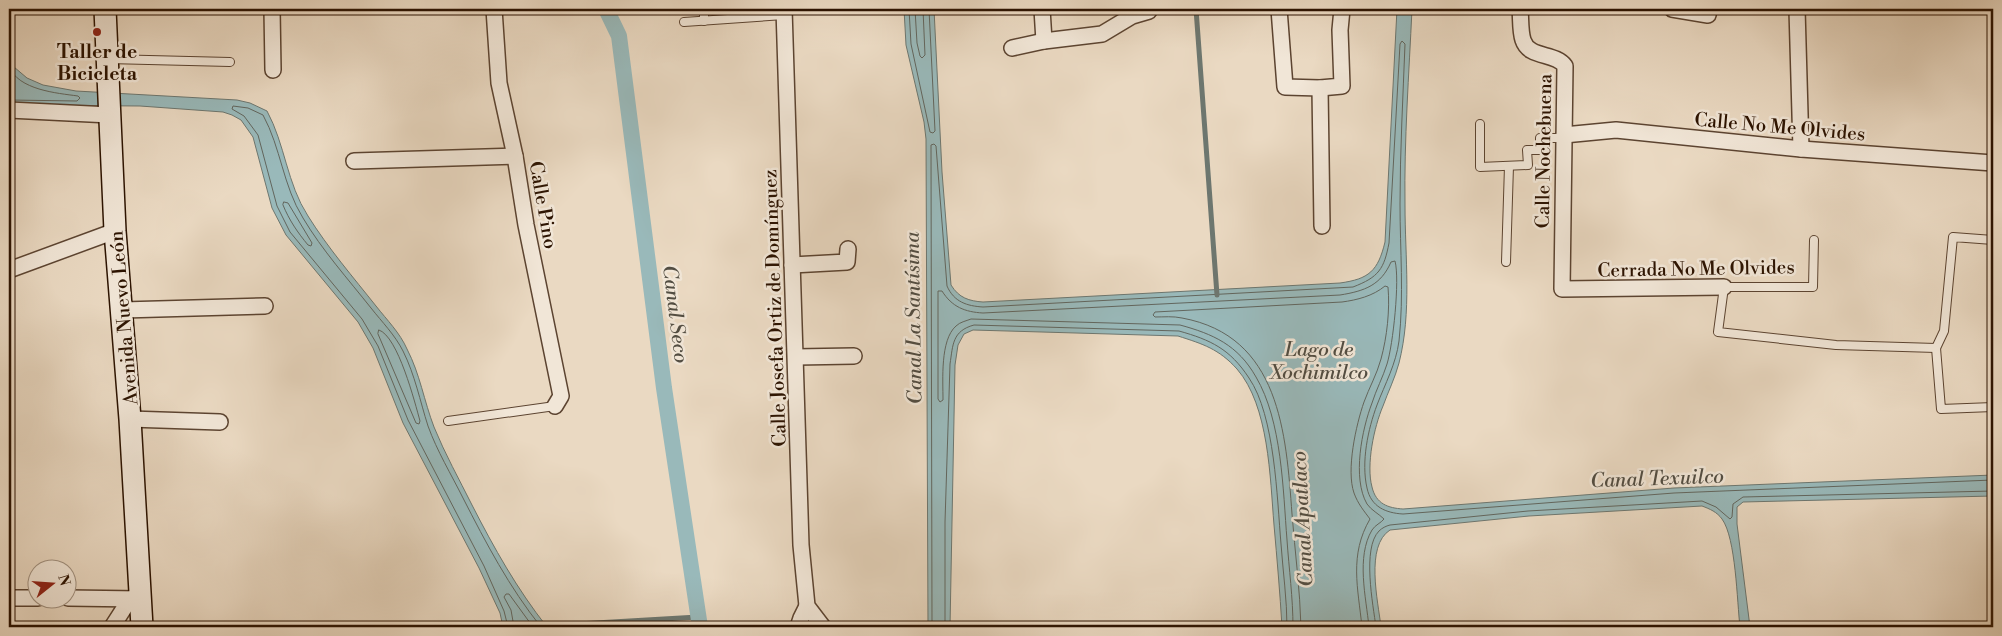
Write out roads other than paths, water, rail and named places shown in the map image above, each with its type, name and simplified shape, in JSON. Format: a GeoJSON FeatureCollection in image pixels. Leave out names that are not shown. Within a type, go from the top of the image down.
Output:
{"type":"FeatureCollection","features":[{"type":"Feature","properties":{"kind":"street","name":"Avenida Nuevo León"},"geometry":{"type":"LineString","coordinates":[[105,9],[115,231],[123,310],[130,419],[135,599],[142,627]]}},
{"type":"Feature","properties":{"kind":"street"},"geometry":{"type":"LineString","coordinates":[[272,9],[274,70]]}},
{"type":"Feature","properties":{"kind":"street","name":"Calle Pino"},"geometry":{"type":"LineString","coordinates":[[494,9],[500,83],[515,156],[526,225],[561,396],[555,406]]}},
{"type":"Feature","properties":{"kind":"street"},"geometry":{"type":"LineString","coordinates":[[1042,9],[1044,41]]}},
{"type":"Feature","properties":{"kind":"street"},"geometry":{"type":"LineString","coordinates":[[1279,9],[1285,87],[1320,88],[1342,86],[1340,30],[1342,9]]}},
{"type":"Feature","properties":{"kind":"street","name":"Calle Nochebuena"},"geometry":{"type":"LineString","coordinates":[[1520,9],[1523,41],[1535,53],[1562,61],[1565,66],[1562,288]]}},
{"type":"Feature","properties":{"kind":"street"},"geometry":{"type":"LineString","coordinates":[[1672,9],[1708,12]]}},
{"type":"Feature","properties":{"kind":"street"},"geometry":{"type":"LineString","coordinates":[[1797,9],[1801,149]]}},
{"type":"Feature","properties":{"kind":"street"},"geometry":{"type":"LineString","coordinates":[[1012,48],[1044,41],[1102,34],[1132,16],[1149,10]]}},
{"type":"Feature","properties":{"kind":"street","name":"Calle Josefa Ortiz de Domínguez"},"geometry":{"type":"LineString","coordinates":[[784,12],[801,545],[807,606]]}},
{"type":"Feature","properties":{"kind":"street"},"geometry":{"type":"LineString","coordinates":[[1320,88],[1322,226]]}},
{"type":"Feature","properties":{"kind":"street"},"geometry":{"type":"LineString","coordinates":[[9,110],[110,114]]}},
{"type":"Feature","properties":{"kind":"street","name":"Calle No Me Olvides"},"geometry":{"type":"LineString","coordinates":[[1564,135],[1616,130],[1801,149],[1993,163]]}},
{"type":"Feature","properties":{"kind":"street"},"geometry":{"type":"LineString","coordinates":[[354,161],[515,156]]}},
{"type":"Feature","properties":{"kind":"street"},"geometry":{"type":"LineString","coordinates":[[9,270],[115,231]]}},
{"type":"Feature","properties":{"kind":"street"},"geometry":{"type":"LineString","coordinates":[[792,265],[847,262],[848,249]]}},
{"type":"Feature","properties":{"kind":"street","name":"Cerrada No Me Olvides"},"geometry":{"type":"LineString","coordinates":[[1562,288],[1724,287]]}},
{"type":"Feature","properties":{"kind":"street"},"geometry":{"type":"LineString","coordinates":[[123,310],[265,306]]}},
{"type":"Feature","properties":{"kind":"street"},"geometry":{"type":"LineString","coordinates":[[796,358],[854,356]]}},
{"type":"Feature","properties":{"kind":"street"},"geometry":{"type":"LineString","coordinates":[[130,419],[220,422]]}},
{"type":"Feature","properties":{"kind":"street"},"geometry":{"type":"LineString","coordinates":[[9,598],[28,598]]}},
{"type":"Feature","properties":{"kind":"street"},"geometry":{"type":"LineString","coordinates":[[78,598],[135,599]]}},
{"type":"Feature","properties":{"kind":"street"},"geometry":{"type":"LineString","coordinates":[[112,627],[135,599]]}},
{"type":"Feature","properties":{"kind":"street"},"geometry":{"type":"LineString","coordinates":[[798,627],[807,606]]}},
{"type":"Feature","properties":{"kind":"street"},"geometry":{"type":"LineString","coordinates":[[807,606],[822,627]]}},
{"type":"Feature","properties":{"kind":"lane"},"geometry":{"type":"LineString","coordinates":[[704,9],[704,21]]}},
{"type":"Feature","properties":{"kind":"lane"},"geometry":{"type":"LineString","coordinates":[[684,22],[784,12]]}},
{"type":"Feature","properties":{"kind":"lane"},"geometry":{"type":"LineString","coordinates":[[108,59],[230,62]]}},
{"type":"Feature","properties":{"kind":"lane"},"geometry":{"type":"LineString","coordinates":[[1480,124],[1480,167],[1528,165],[1527,150],[1540,150],[1540,138],[1559,138],[1564,135]]}},
{"type":"Feature","properties":{"kind":"lane"},"geometry":{"type":"LineString","coordinates":[[1506,262],[1509,166]]}},
{"type":"Feature","properties":{"kind":"lane"},"geometry":{"type":"LineString","coordinates":[[1993,240],[1953,237],[1944,330],[1936,348],[1940,409],[1993,407]]}},
{"type":"Feature","properties":{"kind":"lane","name":"Cerrada No Me Olvides"},"geometry":{"type":"LineString","coordinates":[[1724,287],[1812,287],[1814,240]]}},
{"type":"Feature","properties":{"kind":"lane"},"geometry":{"type":"LineString","coordinates":[[1724,287],[1718,332],[1836,345],[1936,348]]}},
{"type":"Feature","properties":{"kind":"lane"},"geometry":{"type":"LineString","coordinates":[[448,421],[555,406]]}},
{"type":"Feature","properties":{"kind":"water","name":"Lago de Xochimilco"},"geometry":{"type":"Polygon","coordinates":[[[904,9],[934,9],[942,172],[951,285],[957,293],[965,298],[983,302],[1340,283],[1358,279],[1371,272],[1379,260],[1385,242],[1397,9],[1412,9],[1405,156],[1407,305],[1399,363],[1380,415],[1370,457],[1372,487],[1376,497],[1383,504],[1392,508],[1403,509],[1674,488],[1993,475],[1993,496],[1743,502],[1737,507],[1737,524],[1750,627],[1740,627],[1733,555],[1727,528],[1718,514],[1702,506],[1529,516],[1390,530],[1382,538],[1375,561],[1376,589],[1381,627],[1282,627],[1269,464],[1262,422],[1248,384],[1230,362],[1210,348],[1178,336],[973,330],[964,334],[958,345],[955,365],[950,627],[928,627],[926,139],[924,122],[906,45],[904,9]]]}},
{"type":"Feature","properties":{"kind":"water"},"geometry":{"type":"Polygon","coordinates":[[[9,52],[14,67],[27,78],[43,85],[76,91],[237,100],[250,103],[267,111],[301,204],[332,251],[404,343],[415,368],[434,427],[452,466],[506,568],[547,627],[503,627],[500,613],[479,568],[403,423],[373,348],[358,322],[286,235],[272,208],[253,137],[241,120],[223,112],[140,106],[9,105],[9,52]]]}},
{"type":"Feature","properties":{"kind":"waterway","name":"Canal Seco"},"geometry":{"type":"LineString","coordinates":[[606,9],[619,36],[664,388],[700,627]]}},
{"type":"Feature","properties":{"kind":"waterway"},"geometry":{"type":"LineString","coordinates":[[1196,9],[1217,295]]}},
{"type":"Feature","properties":{"kind":"waterway"},"geometry":{"type":"LineString","coordinates":[[527,627],[698,617]]}},
{"type":"Feature","properties":{"kind":"place","name":"Taller de Bicicleta"},"geometry":{"type":"Point","coordinates":[97,32]}},
{"type":"Feature","properties":{"kind":"water label","name":"Canal La Santísima"},"geometry":{"type":"Point","coordinates":[913,318]}},
{"type":"Feature","properties":{"kind":"water label","name":"Canal Texuilco"},"geometry":{"type":"Point","coordinates":[1657,478]}},
{"type":"Feature","properties":{"kind":"water label","name":"Canal Apatlaco"},"geometry":{"type":"Point","coordinates":[1302,519]}}]}
